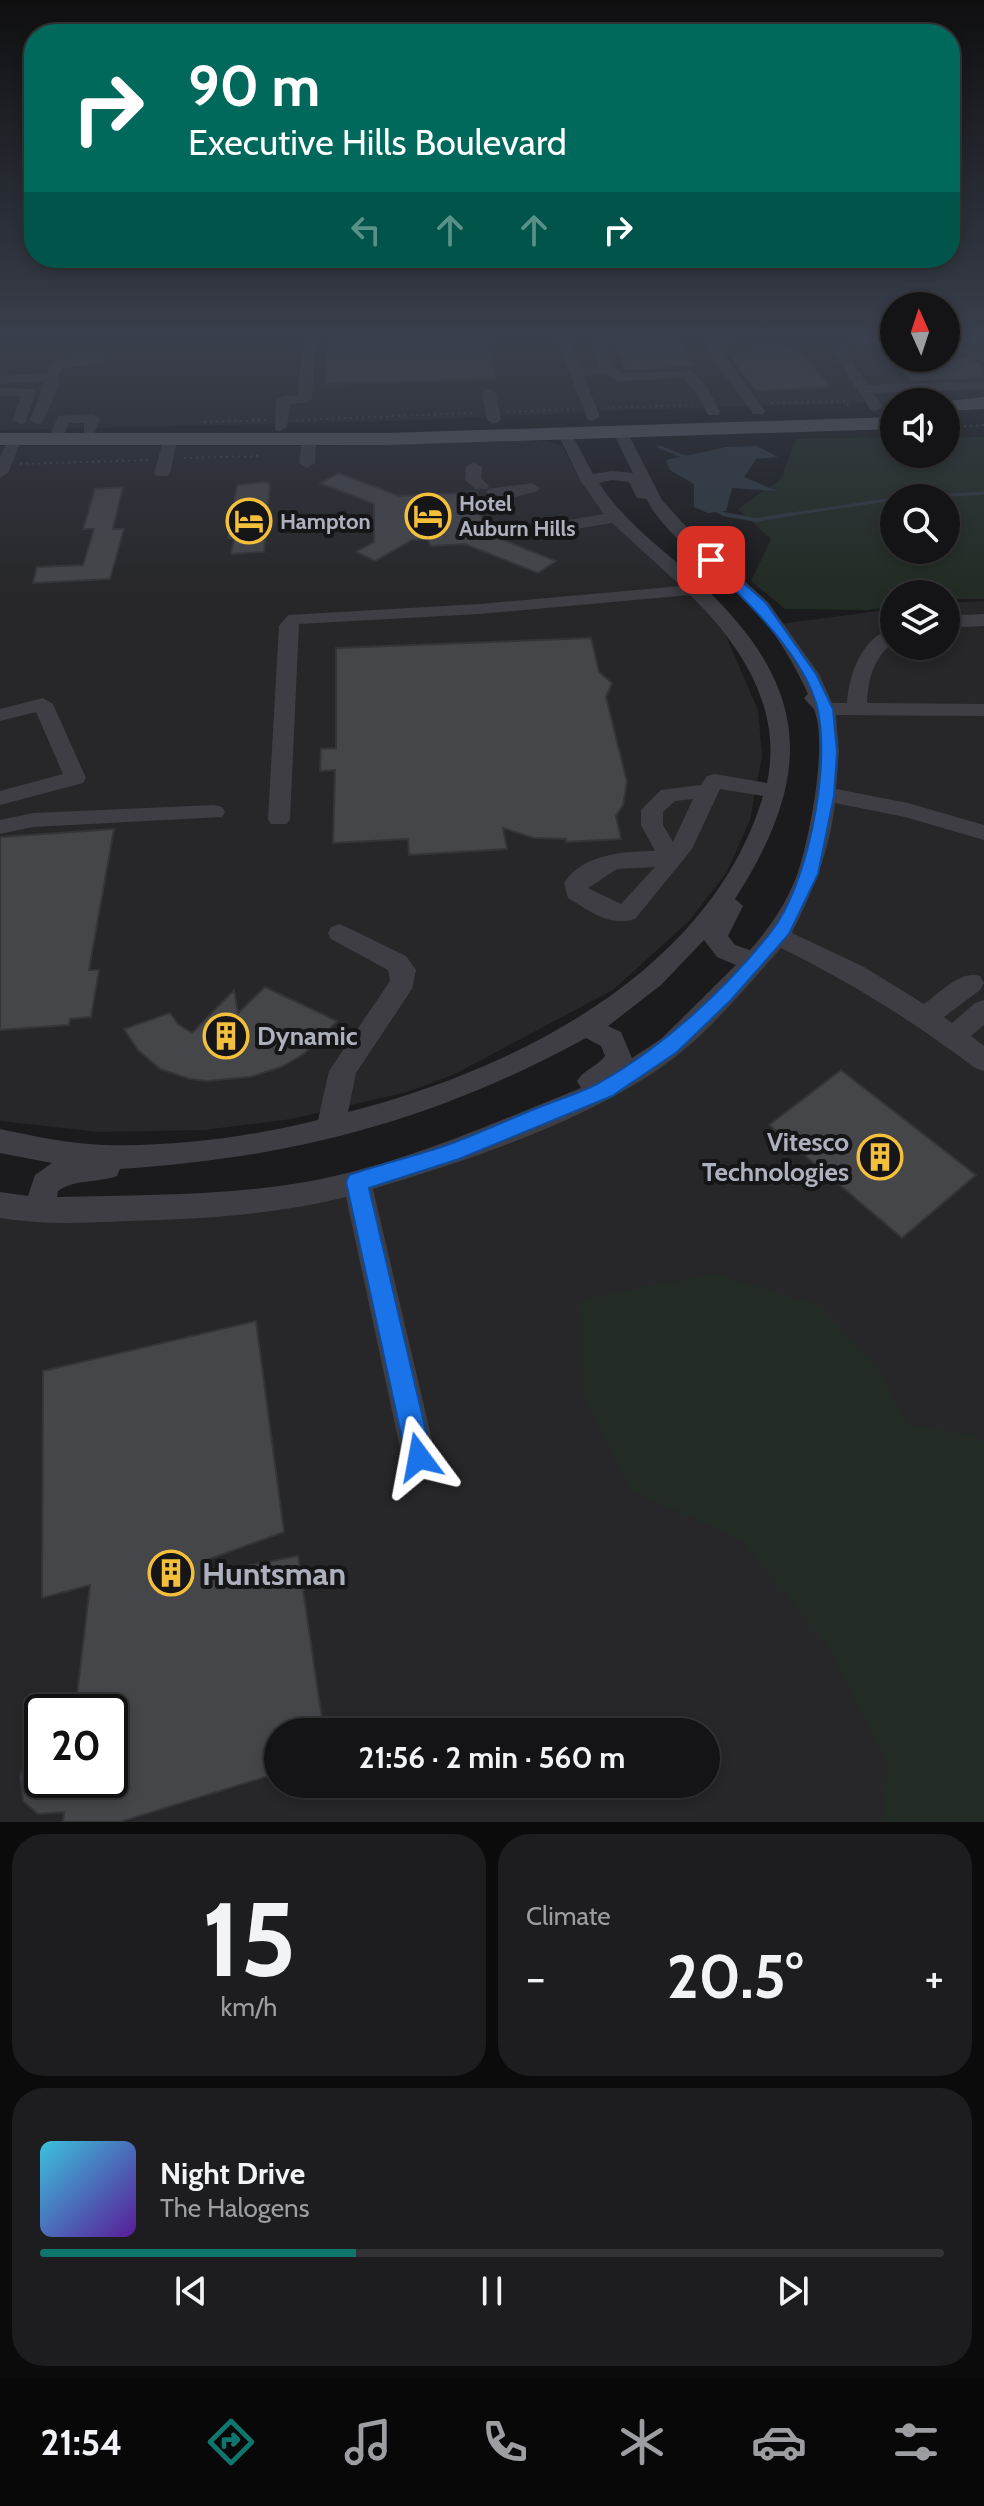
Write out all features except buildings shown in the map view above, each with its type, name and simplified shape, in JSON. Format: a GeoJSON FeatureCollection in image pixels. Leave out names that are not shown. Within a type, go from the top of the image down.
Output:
{"type":"FeatureCollection","features":[{"type":"Feature","properties":{"kind":"main road"},"geometry":{"type":"LineString","coordinates":[[20,425],[59,429],[91,425],[281,424]]}},
{"type":"Feature","properties":{"kind":"main road"},"geometry":{"type":"LineString","coordinates":[[387,439],[384,434],[386,429],[401,424]]}},
{"type":"Feature","properties":{"kind":"main road"},"geometry":{"type":"LineString","coordinates":[[59,429],[85,441],[181,453],[309,441],[387,439],[520,424]]}},
{"type":"Feature","properties":{"kind":"main road"},"geometry":{"type":"LineString","coordinates":[[600,424],[620,432],[745,424]]}},
{"type":"Feature","properties":{"kind":"street"},"geometry":{"type":"LineString","coordinates":[[584,424],[589,482],[620,522],[725,616],[765,679],[777,714],[779,747],[776,791],[757,846],[752,874],[719,924],[715,938],[726,951],[754,962]]}},
{"type":"Feature","properties":{"kind":"street"},"geometry":{"type":"LineString","coordinates":[[7,469],[20,425]]}},
{"type":"Feature","properties":{"kind":"street"},"geometry":{"type":"LineString","coordinates":[[620,432],[655,502],[670,522]]}},
{"type":"Feature","properties":{"kind":"street"},"geometry":{"type":"LineString","coordinates":[[307,463],[309,441]]}},
{"type":"Feature","properties":{"kind":"street"},"geometry":{"type":"LineString","coordinates":[[161,466],[181,453]]}},
{"type":"Feature","properties":{"kind":"street"},"geometry":{"type":"LineString","coordinates":[[474,467],[473,480],[487,489],[511,493],[532,488]]}},
{"type":"Feature","properties":{"kind":"street"},"geometry":{"type":"LineString","coordinates":[[0,1205],[39,1211],[172,1207],[294,1197],[357,1182],[451,1153],[605,1090],[670,1046],[777,936],[809,874],[826,794],[829,752],[825,709],[809,674],[762,606],[641,493],[636,479],[608,475],[589,482]]}},
{"type":"Feature","properties":{"kind":"street"},"geometry":{"type":"LineString","coordinates":[[551,534],[620,522]]}},
{"type":"Feature","properties":{"kind":"street"},"geometry":{"type":"LineString","coordinates":[[279,819],[288,626],[294,619],[479,609],[509,603],[653,597],[696,589]]}},
{"type":"Feature","properties":{"kind":"street"},"geometry":{"type":"LineString","coordinates":[[960,621],[984,620]]}},
{"type":"Feature","properties":{"kind":"street"},"geometry":{"type":"LineString","coordinates":[[741,642],[759,639],[776,644],[788,656],[805,688],[825,709],[984,710]]}},
{"type":"Feature","properties":{"kind":"street"},"geometry":{"type":"LineString","coordinates":[[857,710],[857,683],[880,644]]}},
{"type":"Feature","properties":{"kind":"street"},"geometry":{"type":"LineString","coordinates":[[0,715],[43,704],[75,778],[0,798]]}},
{"type":"Feature","properties":{"kind":"street"},"geometry":{"type":"LineString","coordinates":[[706,791],[669,795],[652,810],[652,825],[671,859],[692,831],[706,791],[715,781],[776,791]]}},
{"type":"Feature","properties":{"kind":"street"},"geometry":{"type":"LineString","coordinates":[[826,794],[908,810],[984,833]]}},
{"type":"Feature","properties":{"kind":"street"},"geometry":{"type":"LineString","coordinates":[[0,827],[33,820],[214,812]]}},
{"type":"Feature","properties":{"kind":"street"},"geometry":{"type":"LineString","coordinates":[[39,1211],[45,1184],[62,1172],[153,1164],[204,1152],[273,1142],[427,1101],[508,1066],[586,1027],[637,992],[686,946],[726,894],[757,846]]}},
{"type":"Feature","properties":{"kind":"street"},"geometry":{"type":"LineString","coordinates":[[331,1126],[343,1071],[403,982],[403,970],[397,963],[340,933]]}},
{"type":"Feature","properties":{"kind":"street"},"geometry":{"type":"LineString","coordinates":[[777,936],[855,974],[925,1017],[984,1060]]}},
{"type":"Feature","properties":{"kind":"street"},"geometry":{"type":"LineString","coordinates":[[925,1017],[971,983]]}},
{"type":"Feature","properties":{"kind":"street"},"geometry":{"type":"LineString","coordinates":[[953,1037],[984,1010]]}},
{"type":"Feature","properties":{"kind":"street"},"geometry":{"type":"LineString","coordinates":[[521,1125],[569,1093],[609,1072],[619,1057],[612,1039],[586,1027]]}},
{"type":"Feature","properties":{"kind":"street"},"geometry":{"type":"LineString","coordinates":[[0,1141],[102,1157],[204,1152]]}},
{"type":"Feature","properties":{"kind":"street"},"geometry":{"type":"LineString","coordinates":[[357,1182],[419,1457]]}},
{"type":"Feature","properties":{"kind":"path"},"geometry":{"type":"LineString","coordinates":[[181,453],[272,455]]}},
{"type":"Feature","properties":{"kind":"path"},"geometry":{"type":"LineString","coordinates":[[7,469],[161,466]]}},
{"type":"Feature","properties":{"kind":"shaded area"},"geometry":{"type":"Polygon","coordinates":[[[0,424],[262,424],[0,430],[0,424]]]}},
{"type":"Feature","properties":{"kind":"shaded area"},"geometry":{"type":"Polygon","coordinates":[[[960,436],[984,437],[984,599],[960,599],[960,580],[880,580],[880,608],[785,609],[751,581],[771,539],[738,509],[781,479],[796,439],[880,437],[880,468],[960,468],[960,436]]]}},
{"type":"Feature","properties":{"kind":"shaded area"},"geometry":{"type":"Polygon","coordinates":[[[546,441],[562,445],[581,483],[601,509],[695,598],[725,634],[758,710],[762,756],[750,820],[727,872],[689,921],[613,990],[453,1075],[407,1092],[292,1119],[204,1130],[100,1132],[0,1121],[0,446],[325,446],[546,441]]]}},
{"type":"Feature","properties":{"kind":"shaded area"},"geometry":{"type":"Polygon","coordinates":[[[757,446],[778,457],[756,459],[744,477],[777,491],[732,488],[726,511],[708,513],[694,507],[694,484],[670,470],[666,460],[726,447],[757,446]]]}},
{"type":"Feature","properties":{"kind":"shaded area"},"geometry":{"type":"Polygon","coordinates":[[[984,601],[984,1822],[0,1822],[0,1209],[328,1194],[662,1056],[789,926],[831,721],[779,624],[880,611],[880,660],[960,660],[960,602],[984,601]]]}},
{"type":"Feature","properties":{"kind":"shaded area"},"geometry":{"type":"Polygon","coordinates":[[[714,1274],[815,1304],[878,1369],[907,1424],[975,1436],[984,1443],[984,1822],[882,1822],[888,1765],[826,1643],[743,1542],[632,1490],[583,1392],[582,1299],[714,1274]]]}},
{"type":"Feature","properties":{"kind":"waterway"},"geometry":{"type":"LineString","coordinates":[[659,447],[688,458]]}},
{"type":"Feature","properties":{"kind":"waterway"},"geometry":{"type":"LineString","coordinates":[[960,495],[984,493]]}},
{"type":"Feature","properties":{"kind":"waterway"},"geometry":{"type":"LineString","coordinates":[[788,515],[880,501]]}},
{"type":"Feature","properties":{"kind":"waterway"},"geometry":{"type":"LineString","coordinates":[[714,510],[725,514]]}},
{"type":"Feature","properties":{"kind":"waterway"},"geometry":{"type":"LineString","coordinates":[[725,514],[756,520],[788,515]]}},
{"type":"Feature","properties":{"kind":"waterway"},"geometry":{"type":"LineString","coordinates":[[725,514],[729,516]]}},
{"type":"Feature","properties":{"kind":"waterway"},"geometry":{"type":"LineString","coordinates":[[788,515],[792,514]]}},
{"type":"Feature","properties":{"kind":"waterway"},"geometry":{"type":"LineString","coordinates":[[779,516],[788,515]]}},
{"type":"Feature","properties":{"kind":"place","name":"Hotel Auburn Hills"},"geometry":{"type":"Point","coordinates":[428,516]}},
{"type":"Feature","properties":{"kind":"place","name":"Hampton"},"geometry":{"type":"Point","coordinates":[249,521]}},
{"type":"Feature","properties":{"kind":"place","name":"Dynamic"},"geometry":{"type":"Point","coordinates":[226,1036]}},
{"type":"Feature","properties":{"kind":"place","name":"Vitesco Technologies"},"geometry":{"type":"Point","coordinates":[880,1157]}},
{"type":"Feature","properties":{"kind":"place","name":"Huntsman"},"geometry":{"type":"Point","coordinates":[171,1573]}},
{"type":"Feature","properties":{"kind":"route"},"geometry":{"type":"LineString","coordinates":[[419,1457],[357,1182],[451,1153],[605,1090],[670,1046],[725,994],[779,934],[809,874],[826,796],[829,752],[825,709],[809,674],[762,606],[711,560]]}}]}
